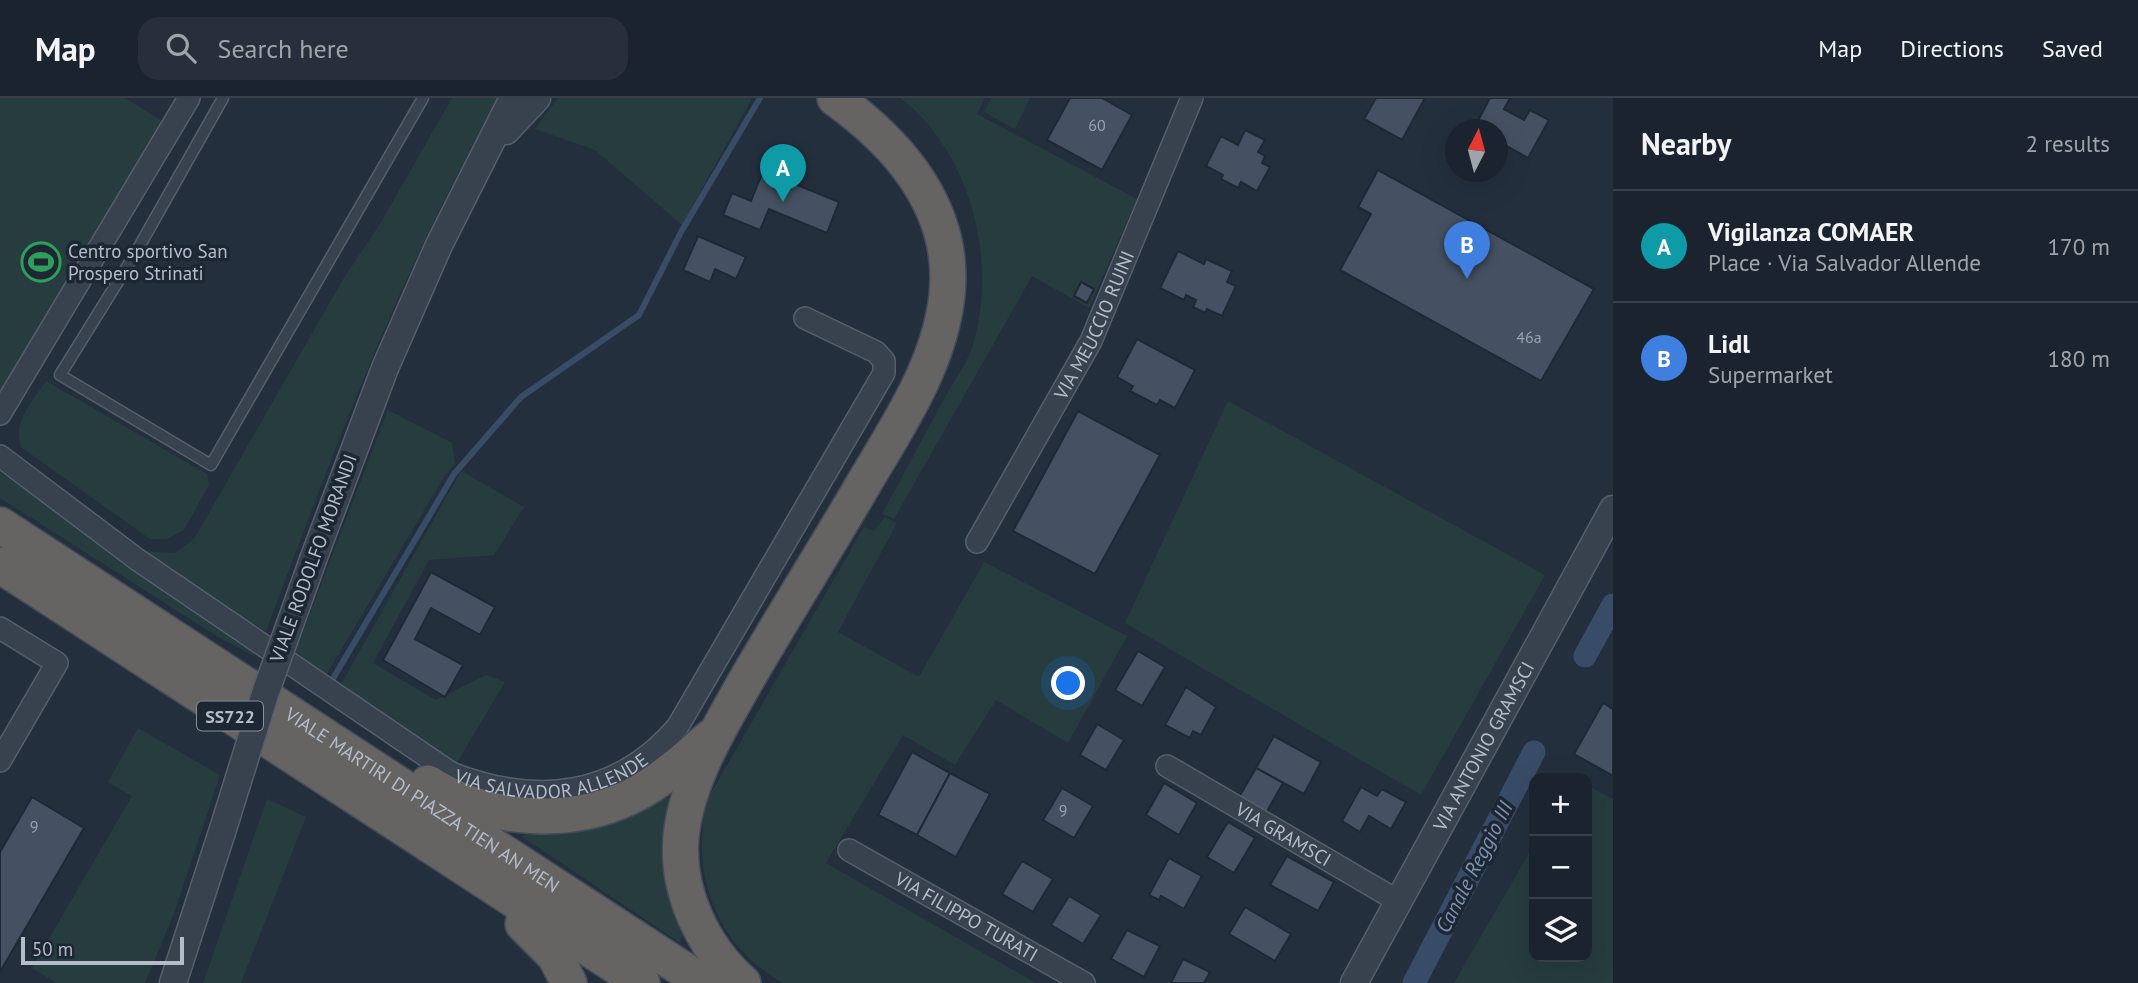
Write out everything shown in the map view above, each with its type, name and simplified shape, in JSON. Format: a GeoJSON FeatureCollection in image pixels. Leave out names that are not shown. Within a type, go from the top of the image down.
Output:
{"type":"FeatureCollection","features":[{"type":"Feature","properties":{"kind":"highway"},"geometry":{"type":"LineString","coordinates":[[743,983],[713,951],[689,898],[681,864],[684,817],[718,730],[898,426],[927,369],[939,335],[947,294],[943,239],[927,196],[913,170],[887,140],[835,98]]}},
{"type":"Feature","properties":{"kind":"highway","name":"VIALE MARTIRI DI PIAZZA TIEN AN MEN"},"geometry":{"type":"LineString","coordinates":[[0,525],[704,983]]}},
{"type":"Feature","properties":{"kind":"highway","name":"VIALE MARTIRI DI PIAZZA TIEN AN MEN"},"geometry":{"type":"LineString","coordinates":[[0,565],[642,983]]}},
{"type":"Feature","properties":{"kind":"highway"},"geometry":{"type":"LineString","coordinates":[[318,733],[398,765],[437,789],[474,806],[534,816],[572,814],[608,805],[642,790],[678,765],[718,730]]}},
{"type":"Feature","properties":{"kind":"highway"},"geometry":{"type":"LineString","coordinates":[[461,867],[555,956],[569,983]]}},
{"type":"Feature","properties":{"kind":"street"},"geometry":{"type":"LineString","coordinates":[[0,414],[189,98]]}},
{"type":"Feature","properties":{"kind":"street","name":"VIALE RODOLFO MORANDI"},"geometry":{"type":"LineString","coordinates":[[173,983],[266,691],[385,368],[439,246],[491,147],[513,98]]}},
{"type":"Feature","properties":{"kind":"street","name":"VIALE RODOLFO MORANDI"},"geometry":{"type":"LineString","coordinates":[[491,147],[537,98]]}},
{"type":"Feature","properties":{"kind":"street","name":"VIA MEUCCIO RUINI"},"geometry":{"type":"LineString","coordinates":[[976,542],[1091,341],[1185,101]]}},
{"type":"Feature","properties":{"kind":"street","name":"VIA SALVADOR ALLENDE"},"geometry":{"type":"LineString","coordinates":[[0,456],[138,560],[451,773],[504,789],[538,793],[578,789],[608,779],[638,764],[660,747],[678,726],[884,373],[884,361],[876,352],[805,318]]}},
{"type":"Feature","properties":{"kind":"street","name":"VIA ANTONIO GRAMSCI"},"geometry":{"type":"LineString","coordinates":[[1354,983],[1613,509]]}},
{"type":"Feature","properties":{"kind":"street"},"geometry":{"type":"LineString","coordinates":[[0,628],[57,663],[0,761]]}},
{"type":"Feature","properties":{"kind":"street","name":"VIA GRAMSCI"},"geometry":{"type":"LineString","coordinates":[[1167,766],[1398,901]]}},
{"type":"Feature","properties":{"kind":"street","name":"VIA FILIPPO TURATI"},"geometry":{"type":"LineString","coordinates":[[849,850],[1084,983]]}},
{"type":"Feature","properties":{"kind":"lane"},"geometry":{"type":"LineString","coordinates":[[223,98],[141,243],[60,375],[211,466],[423,98]]}},
{"type":"Feature","properties":{"kind":"green space","name":"Centro sportivo San Prospero Strinati"},"geometry":{"type":"Polygon","coordinates":[[[0,98],[125,98],[165,123],[0,402],[0,98]]]}},
{"type":"Feature","properties":{"kind":"green space"},"geometry":{"type":"Polygon","coordinates":[[[452,98],[501,98],[464,162],[400,293],[344,427],[266,631],[212,599],[143,551],[175,553],[194,539],[345,276],[380,224],[452,98]]]}},
{"type":"Feature","properties":{"kind":"green space"},"geometry":{"type":"Polygon","coordinates":[[[558,98],[752,98],[682,225],[595,150],[535,129],[558,98]]]}},
{"type":"Feature","properties":{"kind":"green space"},"geometry":{"type":"Polygon","coordinates":[[[901,98],[985,98],[977,114],[1137,199],[1089,308],[1032,276],[894,519],[882,514],[971,351],[980,312],[982,278],[980,244],[973,210],[961,178],[945,148],[925,121],[901,98]]]}},
{"type":"Feature","properties":{"kind":"green space"},"geometry":{"type":"Polygon","coordinates":[[[991,98],[1030,98],[1015,129],[984,112],[991,98]]]}},
{"type":"Feature","properties":{"kind":"green space"},"geometry":{"type":"Polygon","coordinates":[[[46,381],[207,474],[209,485],[184,530],[167,539],[150,539],[21,447],[19,429],[22,420],[46,381]]]}},
{"type":"Feature","properties":{"kind":"green space"},"geometry":{"type":"Polygon","coordinates":[[[1228,401],[1545,575],[1421,795],[1125,623],[1228,401]]]}},
{"type":"Feature","properties":{"kind":"green space"},"geometry":{"type":"Polygon","coordinates":[[[388,410],[452,443],[455,464],[445,475],[325,677],[294,655],[388,410]]]}},
{"type":"Feature","properties":{"kind":"green space"},"geometry":{"type":"Polygon","coordinates":[[[461,471],[524,507],[494,555],[429,560],[373,663],[436,700],[486,675],[505,682],[455,766],[340,686],[461,471]]]}},
{"type":"Feature","properties":{"kind":"green space"},"geometry":{"type":"Polygon","coordinates":[[[0,472],[257,649],[254,656],[218,637],[0,498],[0,472]]]}},
{"type":"Feature","properties":{"kind":"green space"},"geometry":{"type":"Polygon","coordinates":[[[885,517],[897,523],[838,632],[919,677],[984,562],[1127,636],[1068,743],[996,700],[955,765],[903,735],[826,863],[1036,983],[784,983],[760,968],[740,949],[713,905],[702,854],[707,800],[864,527],[874,531],[885,517]]]}},
{"type":"Feature","properties":{"kind":"green space"},"geometry":{"type":"Polygon","coordinates":[[[138,728],[220,775],[175,911],[145,983],[57,983],[32,968],[132,796],[108,782],[138,728]]]}},
{"type":"Feature","properties":{"kind":"green space"},"geometry":{"type":"Polygon","coordinates":[[[1592,788],[1613,799],[1613,983],[1454,983],[1529,853],[1529,962],[1592,962],[1592,788]]]}},
{"type":"Feature","properties":{"kind":"green space"},"geometry":{"type":"Polygon","coordinates":[[[664,794],[669,798],[661,849],[664,872],[682,935],[680,943],[521,836],[664,794]]]}},
{"type":"Feature","properties":{"kind":"green space"},"geometry":{"type":"Polygon","coordinates":[[[267,799],[306,817],[241,983],[203,983],[267,799]]]}},
{"type":"Feature","properties":{"kind":"building"},"geometry":{"type":"Polygon","coordinates":[[[1070,98],[1102,98],[1132,115],[1102,170],[1047,140],[1070,98]]]}},
{"type":"Feature","properties":{"kind":"building"},"geometry":{"type":"Polygon","coordinates":[[[1376,98],[1425,98],[1402,140],[1364,119],[1376,98]]]}},
{"type":"Feature","properties":{"kind":"building"},"geometry":{"type":"Polygon","coordinates":[[[1490,98],[1510,98],[1504,109],[1524,120],[1530,110],[1549,120],[1528,158],[1508,147],[1508,119],[1479,119],[1490,98]]]}},
{"type":"Feature","properties":{"kind":"building"},"geometry":{"type":"Polygon","coordinates":[[[1245,130],[1265,140],[1258,152],[1265,156],[1262,163],[1270,167],[1257,191],[1241,182],[1238,188],[1221,179],[1223,175],[1206,166],[1221,136],[1238,145],[1245,130]]]}},
{"type":"Feature","properties":{"kind":"building"},"geometry":{"type":"Polygon","coordinates":[[[1378,170],[1594,289],[1541,381],[1340,270],[1371,214],[1358,207],[1378,170]]]}},
{"type":"Feature","properties":{"kind":"building"},"geometry":{"type":"Polygon","coordinates":[[[763,171],[839,202],[827,233],[769,209],[760,230],[723,215],[732,193],[751,201],[763,171]]]}},
{"type":"Feature","properties":{"kind":"building"},"geometry":{"type":"Polygon","coordinates":[[[698,236],[746,257],[736,279],[715,269],[710,282],[683,270],[698,236]]]}},
{"type":"Feature","properties":{"kind":"building"},"geometry":{"type":"Polygon","coordinates":[[[1178,251],[1204,264],[1206,259],[1232,271],[1227,282],[1236,286],[1222,316],[1207,309],[1205,313],[1193,307],[1196,300],[1186,295],[1184,300],[1160,288],[1178,251]]]}},
{"type":"Feature","properties":{"kind":"building"},"geometry":{"type":"Polygon","coordinates":[[[1081,282],[1094,289],[1087,303],[1074,296],[1081,282]]]}},
{"type":"Feature","properties":{"kind":"building"},"geometry":{"type":"Polygon","coordinates":[[[1137,339],[1195,370],[1175,408],[1160,400],[1157,405],[1130,391],[1133,386],[1117,377],[1137,339]]]}},
{"type":"Feature","properties":{"kind":"building"},"geometry":{"type":"Polygon","coordinates":[[[1078,411],[1160,455],[1095,574],[1013,531],[1078,411]]]}},
{"type":"Feature","properties":{"kind":"building"},"geometry":{"type":"Polygon","coordinates":[[[431,572],[495,607],[480,635],[431,608],[415,639],[463,665],[445,697],[383,660],[431,572]]]}},
{"type":"Feature","properties":{"kind":"building"},"geometry":{"type":"Polygon","coordinates":[[[1138,651],[1165,667],[1142,706],[1115,690],[1138,651]]]}},
{"type":"Feature","properties":{"kind":"building"},"geometry":{"type":"Polygon","coordinates":[[[1186,687],[1216,707],[1201,735],[1193,731],[1190,738],[1165,725],[1186,687]]]}},
{"type":"Feature","properties":{"kind":"building"},"geometry":{"type":"Polygon","coordinates":[[[1603,703],[1613,709],[1613,776],[1574,754],[1603,703]]]}},
{"type":"Feature","properties":{"kind":"building"},"geometry":{"type":"Polygon","coordinates":[[[1097,724],[1124,740],[1106,770],[1080,755],[1097,724]]]}},
{"type":"Feature","properties":{"kind":"building"},"geometry":{"type":"Polygon","coordinates":[[[1274,736],[1321,762],[1304,794],[1256,768],[1274,736]]]}},
{"type":"Feature","properties":{"kind":"building"},"geometry":{"type":"Polygon","coordinates":[[[912,752],[950,773],[917,835],[878,815],[912,752]]]}},
{"type":"Feature","properties":{"kind":"building"},"geometry":{"type":"Polygon","coordinates":[[[1256,768],[1283,783],[1266,813],[1239,797],[1256,768]]]}},
{"type":"Feature","properties":{"kind":"building"},"geometry":{"type":"Polygon","coordinates":[[[950,773],[990,794],[956,857],[917,835],[950,773]]]}},
{"type":"Feature","properties":{"kind":"building"},"geometry":{"type":"Polygon","coordinates":[[[1164,783],[1197,803],[1179,835],[1146,815],[1164,783]]]}},
{"type":"Feature","properties":{"kind":"building"},"geometry":{"type":"Polygon","coordinates":[[[1361,787],[1377,796],[1382,789],[1406,802],[1391,829],[1369,816],[1360,832],[1342,821],[1361,787]]]}},
{"type":"Feature","properties":{"kind":"building"},"geometry":{"type":"Polygon","coordinates":[[[1062,788],[1093,806],[1074,838],[1043,820],[1062,788]]]}},
{"type":"Feature","properties":{"kind":"building"},"geometry":{"type":"Polygon","coordinates":[[[32,797],[84,828],[0,972],[0,852],[32,797]]]}},
{"type":"Feature","properties":{"kind":"building"},"geometry":{"type":"Polygon","coordinates":[[[1228,822],[1255,838],[1234,873],[1207,857],[1228,822]]]}},
{"type":"Feature","properties":{"kind":"building"},"geometry":{"type":"Polygon","coordinates":[[[1287,856],[1334,882],[1318,911],[1270,885],[1287,856]]]}},
{"type":"Feature","properties":{"kind":"building"},"geometry":{"type":"Polygon","coordinates":[[[1169,858],[1202,876],[1184,909],[1161,896],[1159,900],[1149,895],[1169,858]]]}},
{"type":"Feature","properties":{"kind":"building"},"geometry":{"type":"Polygon","coordinates":[[[1022,861],[1053,879],[1033,912],[1002,894],[1022,861]]]}},
{"type":"Feature","properties":{"kind":"building"},"geometry":{"type":"Polygon","coordinates":[[[1069,896],[1101,915],[1083,944],[1051,925],[1069,896]]]}},
{"type":"Feature","properties":{"kind":"building"},"geometry":{"type":"Polygon","coordinates":[[[1245,907],[1291,934],[1275,961],[1229,934],[1245,907]]]}},
{"type":"Feature","properties":{"kind":"building"},"geometry":{"type":"Polygon","coordinates":[[[1127,930],[1160,946],[1144,977],[1111,959],[1127,930]]]}},
{"type":"Feature","properties":{"kind":"building"},"geometry":{"type":"Polygon","coordinates":[[[1183,959],[1210,972],[1204,983],[1171,983],[1183,959]]]}},
{"type":"Feature","properties":{"kind":"waterway"},"geometry":{"type":"LineString","coordinates":[[328,687],[454,474],[521,397],[639,315],[681,232],[760,98]]}},
{"type":"Feature","properties":{"kind":"waterway","name":"Canale Reggio III"},"geometry":{"type":"LineString","coordinates":[[1585,656],[1613,605]]}},
{"type":"Feature","properties":{"kind":"waterway","name":"Canale Reggio III"},"geometry":{"type":"LineString","coordinates":[[1414,983],[1534,752]]}},
{"type":"Feature","properties":{"kind":"place","name":"Vigilanza COMAER"},"geometry":{"type":"Point","coordinates":[783,202]}},
{"type":"Feature","properties":{"kind":"place","name":"Centro sportivo San Prospero Strinati"},"geometry":{"type":"Point","coordinates":[41,262]}},
{"type":"Feature","properties":{"kind":"place","name":"Lidl"},"geometry":{"type":"Point","coordinates":[1467,279]}}]}
